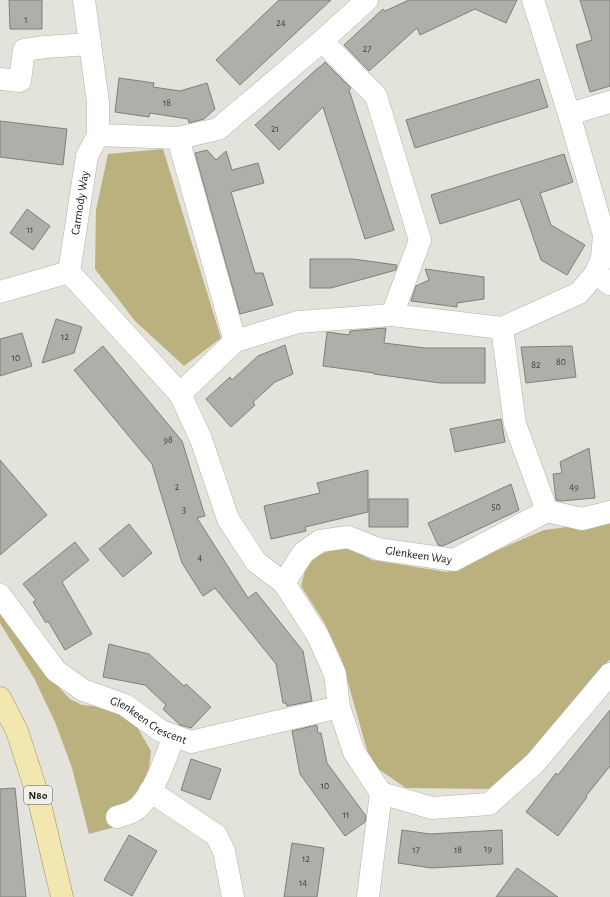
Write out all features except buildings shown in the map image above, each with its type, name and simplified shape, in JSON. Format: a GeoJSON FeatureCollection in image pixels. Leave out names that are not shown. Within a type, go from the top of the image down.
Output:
{"type":"FeatureCollection","features":[{"type":"Feature","properties":{"kind":"main road","name":"N80"},"geometry":{"type":"LineString","coordinates":[[0,698],[17,731],[38,796],[62,897]]}},
{"type":"Feature","properties":{"kind":"street"},"geometry":{"type":"LineString","coordinates":[[84,0],[98,102],[98,135],[178,138],[218,129],[322,41],[367,0]]}},
{"type":"Feature","properties":{"kind":"street"},"geometry":{"type":"LineString","coordinates":[[180,394],[235,341],[298,322],[392,315],[502,328],[579,293],[603,278],[602,258],[604,235],[569,114],[533,0]]}},
{"type":"Feature","properties":{"kind":"street"},"geometry":{"type":"LineString","coordinates":[[322,41],[376,96],[420,240],[392,315]]}},
{"type":"Feature","properties":{"kind":"street"},"geometry":{"type":"LineString","coordinates":[[0,79],[20,81],[24,50],[90,44]]}},
{"type":"Feature","properties":{"kind":"street"},"geometry":{"type":"LineString","coordinates":[[569,114],[610,102]]}},
{"type":"Feature","properties":{"kind":"street","name":"Carmody Way"},"geometry":{"type":"LineString","coordinates":[[69,272],[87,156],[98,135]]}},
{"type":"Feature","properties":{"kind":"street"},"geometry":{"type":"LineString","coordinates":[[178,138],[235,341]]}},
{"type":"Feature","properties":{"kind":"street"},"geometry":{"type":"LineString","coordinates":[[0,292],[69,272],[180,394],[201,440],[228,519],[256,562],[284,583],[318,636],[335,674],[339,707],[354,752],[381,793],[432,808],[489,804],[535,763],[610,674]]}},
{"type":"Feature","properties":{"kind":"street"},"geometry":{"type":"LineString","coordinates":[[502,328],[515,424],[548,511],[582,519],[610,512]]}},
{"type":"Feature","properties":{"kind":"street","name":"Glenkeen Way"},"geometry":{"type":"LineString","coordinates":[[284,583],[304,553],[320,541],[348,537],[378,549],[454,560],[548,511]]}},
{"type":"Feature","properties":{"kind":"street","name":"Glenkeen Crescent"},"geometry":{"type":"LineString","coordinates":[[0,595],[56,670],[83,690],[125,705],[161,731],[191,742],[339,707]]}},
{"type":"Feature","properties":{"kind":"street"},"geometry":{"type":"LineString","coordinates":[[117,817],[132,812],[143,803],[163,764],[174,736]]}},
{"type":"Feature","properties":{"kind":"street"},"geometry":{"type":"LineString","coordinates":[[150,791],[216,836],[224,851],[233,897]]}},
{"type":"Feature","properties":{"kind":"street"},"geometry":{"type":"LineString","coordinates":[[368,897],[381,793]]}},
{"type":"Feature","properties":{"kind":"shaded area"},"geometry":{"type":"Polygon","coordinates":[[[163,149],[221,338],[184,366],[135,321],[95,269],[96,210],[108,154],[163,149]]]}},
{"type":"Feature","properties":{"kind":"shaded area"},"geometry":{"type":"Polygon","coordinates":[[[610,519],[610,659],[530,759],[492,789],[406,788],[371,764],[341,658],[324,622],[301,586],[305,571],[314,558],[328,551],[346,547],[372,560],[447,572],[544,530],[583,525],[610,519]]]}},
{"type":"Feature","properties":{"kind":"shaded area"},"geometry":{"type":"Polygon","coordinates":[[[0,603],[50,678],[70,699],[82,705],[102,707],[121,715],[136,725],[151,751],[149,769],[144,785],[131,800],[110,810],[115,827],[89,834],[72,768],[55,722],[34,678],[0,623],[0,603]]]}}]}
